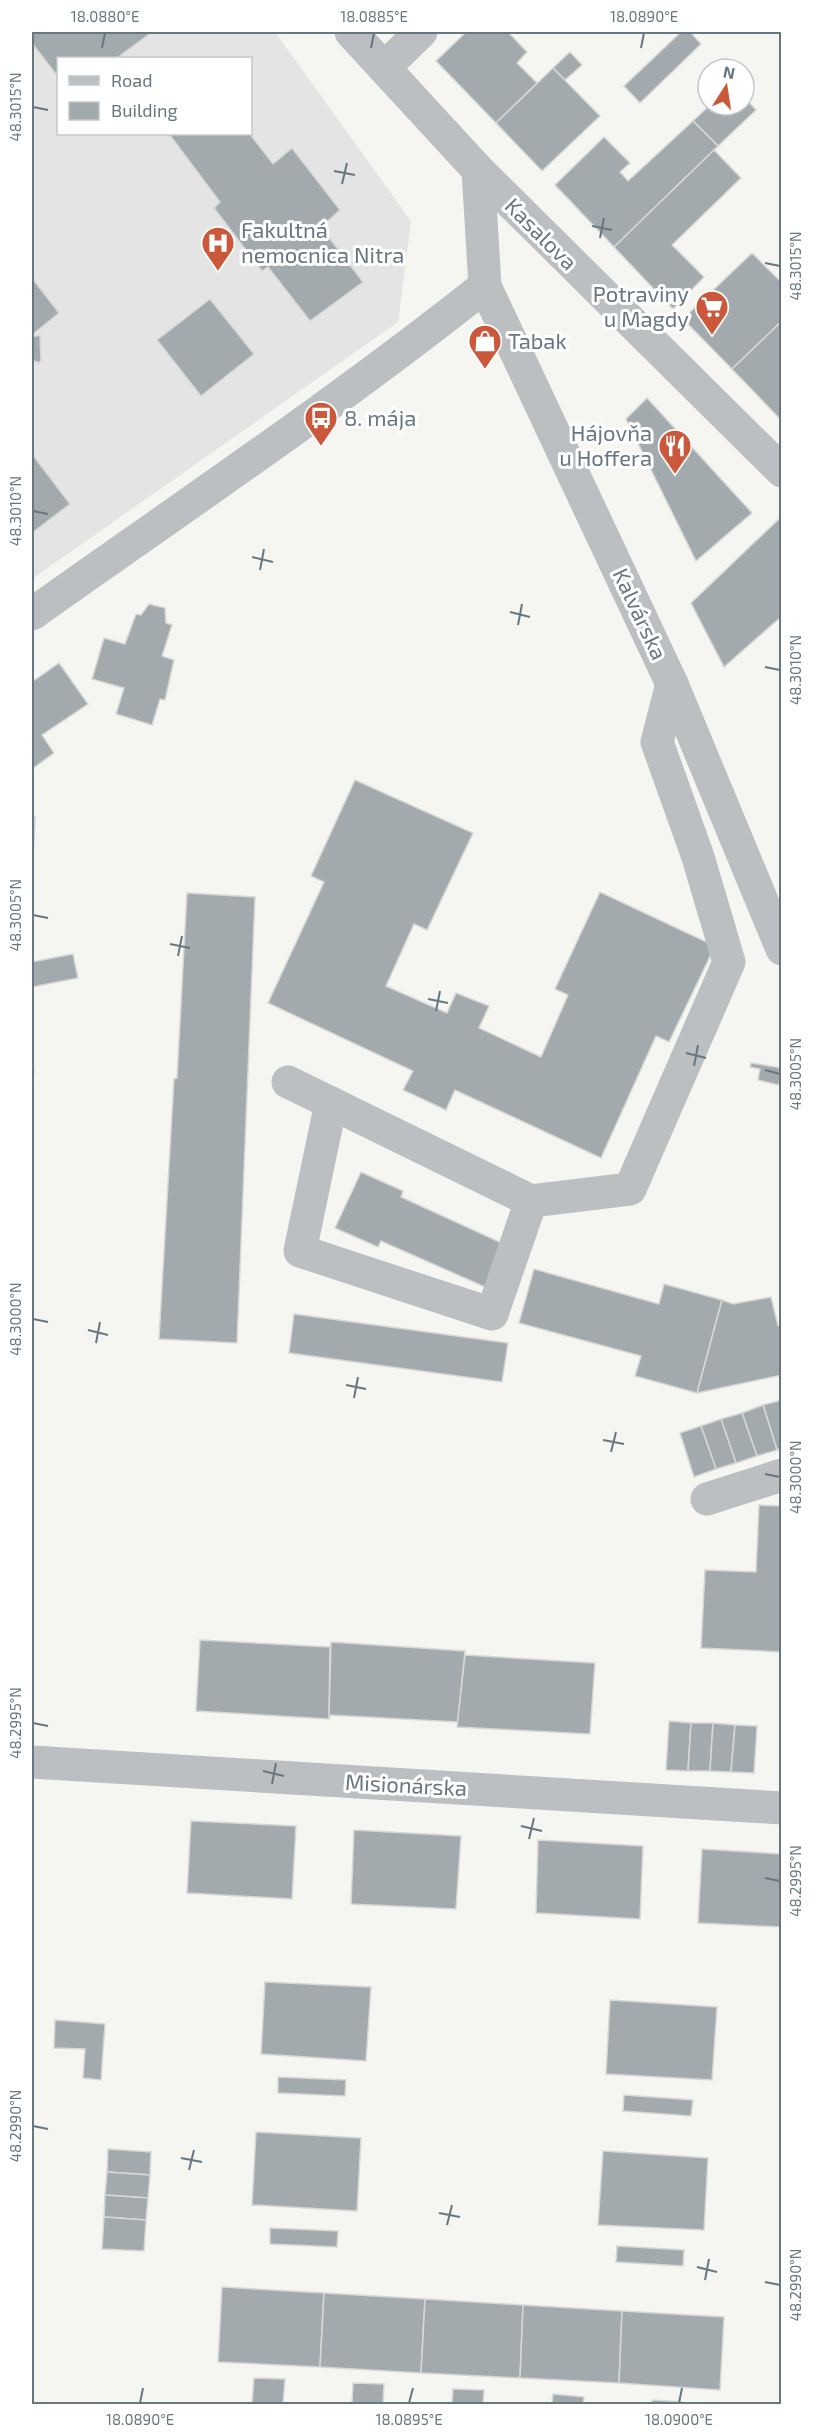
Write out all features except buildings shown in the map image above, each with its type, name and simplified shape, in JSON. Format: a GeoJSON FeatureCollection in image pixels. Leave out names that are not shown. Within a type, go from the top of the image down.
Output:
{"type":"FeatureCollection","features":[{"type":"Feature","properties":{"kind":"street","name":"Kasalova"},"geometry":{"type":"LineString","coordinates":[[351,32],[478,170],[782,471]]}},
{"type":"Feature","properties":{"kind":"street"},"geometry":{"type":"LineString","coordinates":[[384,68],[421,32]]}},
{"type":"Feature","properties":{"kind":"street"},"geometry":{"type":"LineString","coordinates":[[32,614],[305,420],[485,286],[478,170]]}},
{"type":"Feature","properties":{"kind":"street","name":"Kalvárska"},"geometry":{"type":"LineString","coordinates":[[485,286],[672,684],[782,949]]}},
{"type":"Feature","properties":{"kind":"street"},"geometry":{"type":"LineString","coordinates":[[288,1082],[531,1201],[630,1190],[729,963],[698,857],[657,742],[672,684]]}},
{"type":"Feature","properties":{"kind":"street"},"geometry":{"type":"LineString","coordinates":[[331,1103],[300,1251],[492,1314],[531,1201]]}},
{"type":"Feature","properties":{"kind":"street"},"geometry":{"type":"LineString","coordinates":[[707,1499],[782,1475]]}},
{"type":"Feature","properties":{"kind":"street","name":"Misionárska"},"geometry":{"type":"LineString","coordinates":[[32,1762],[782,1808]]}},
{"type":"Feature","properties":{"kind":"shaded area","name":"Fakultná nemocnica Nitra"},"geometry":{"type":"Polygon","coordinates":[[[32,32],[275,32],[411,221],[398,322],[32,579],[32,32]]]}},
{"type":"Feature","properties":{"kind":"place","name":"Fakultná nemocnica Nitra"},"geometry":{"type":"Point","coordinates":[218,272]}},
{"type":"Feature","properties":{"kind":"place","name":"Potraviny u Magdy"},"geometry":{"type":"Point","coordinates":[712,336]}},
{"type":"Feature","properties":{"kind":"place","name":"Tabak"},"geometry":{"type":"Point","coordinates":[485,370]}},
{"type":"Feature","properties":{"kind":"place","name":"8. mája"},"geometry":{"type":"Point","coordinates":[321,447]}},
{"type":"Feature","properties":{"kind":"place","name":"Hájovňa u Hoffera"},"geometry":{"type":"Point","coordinates":[675,475]}}]}
